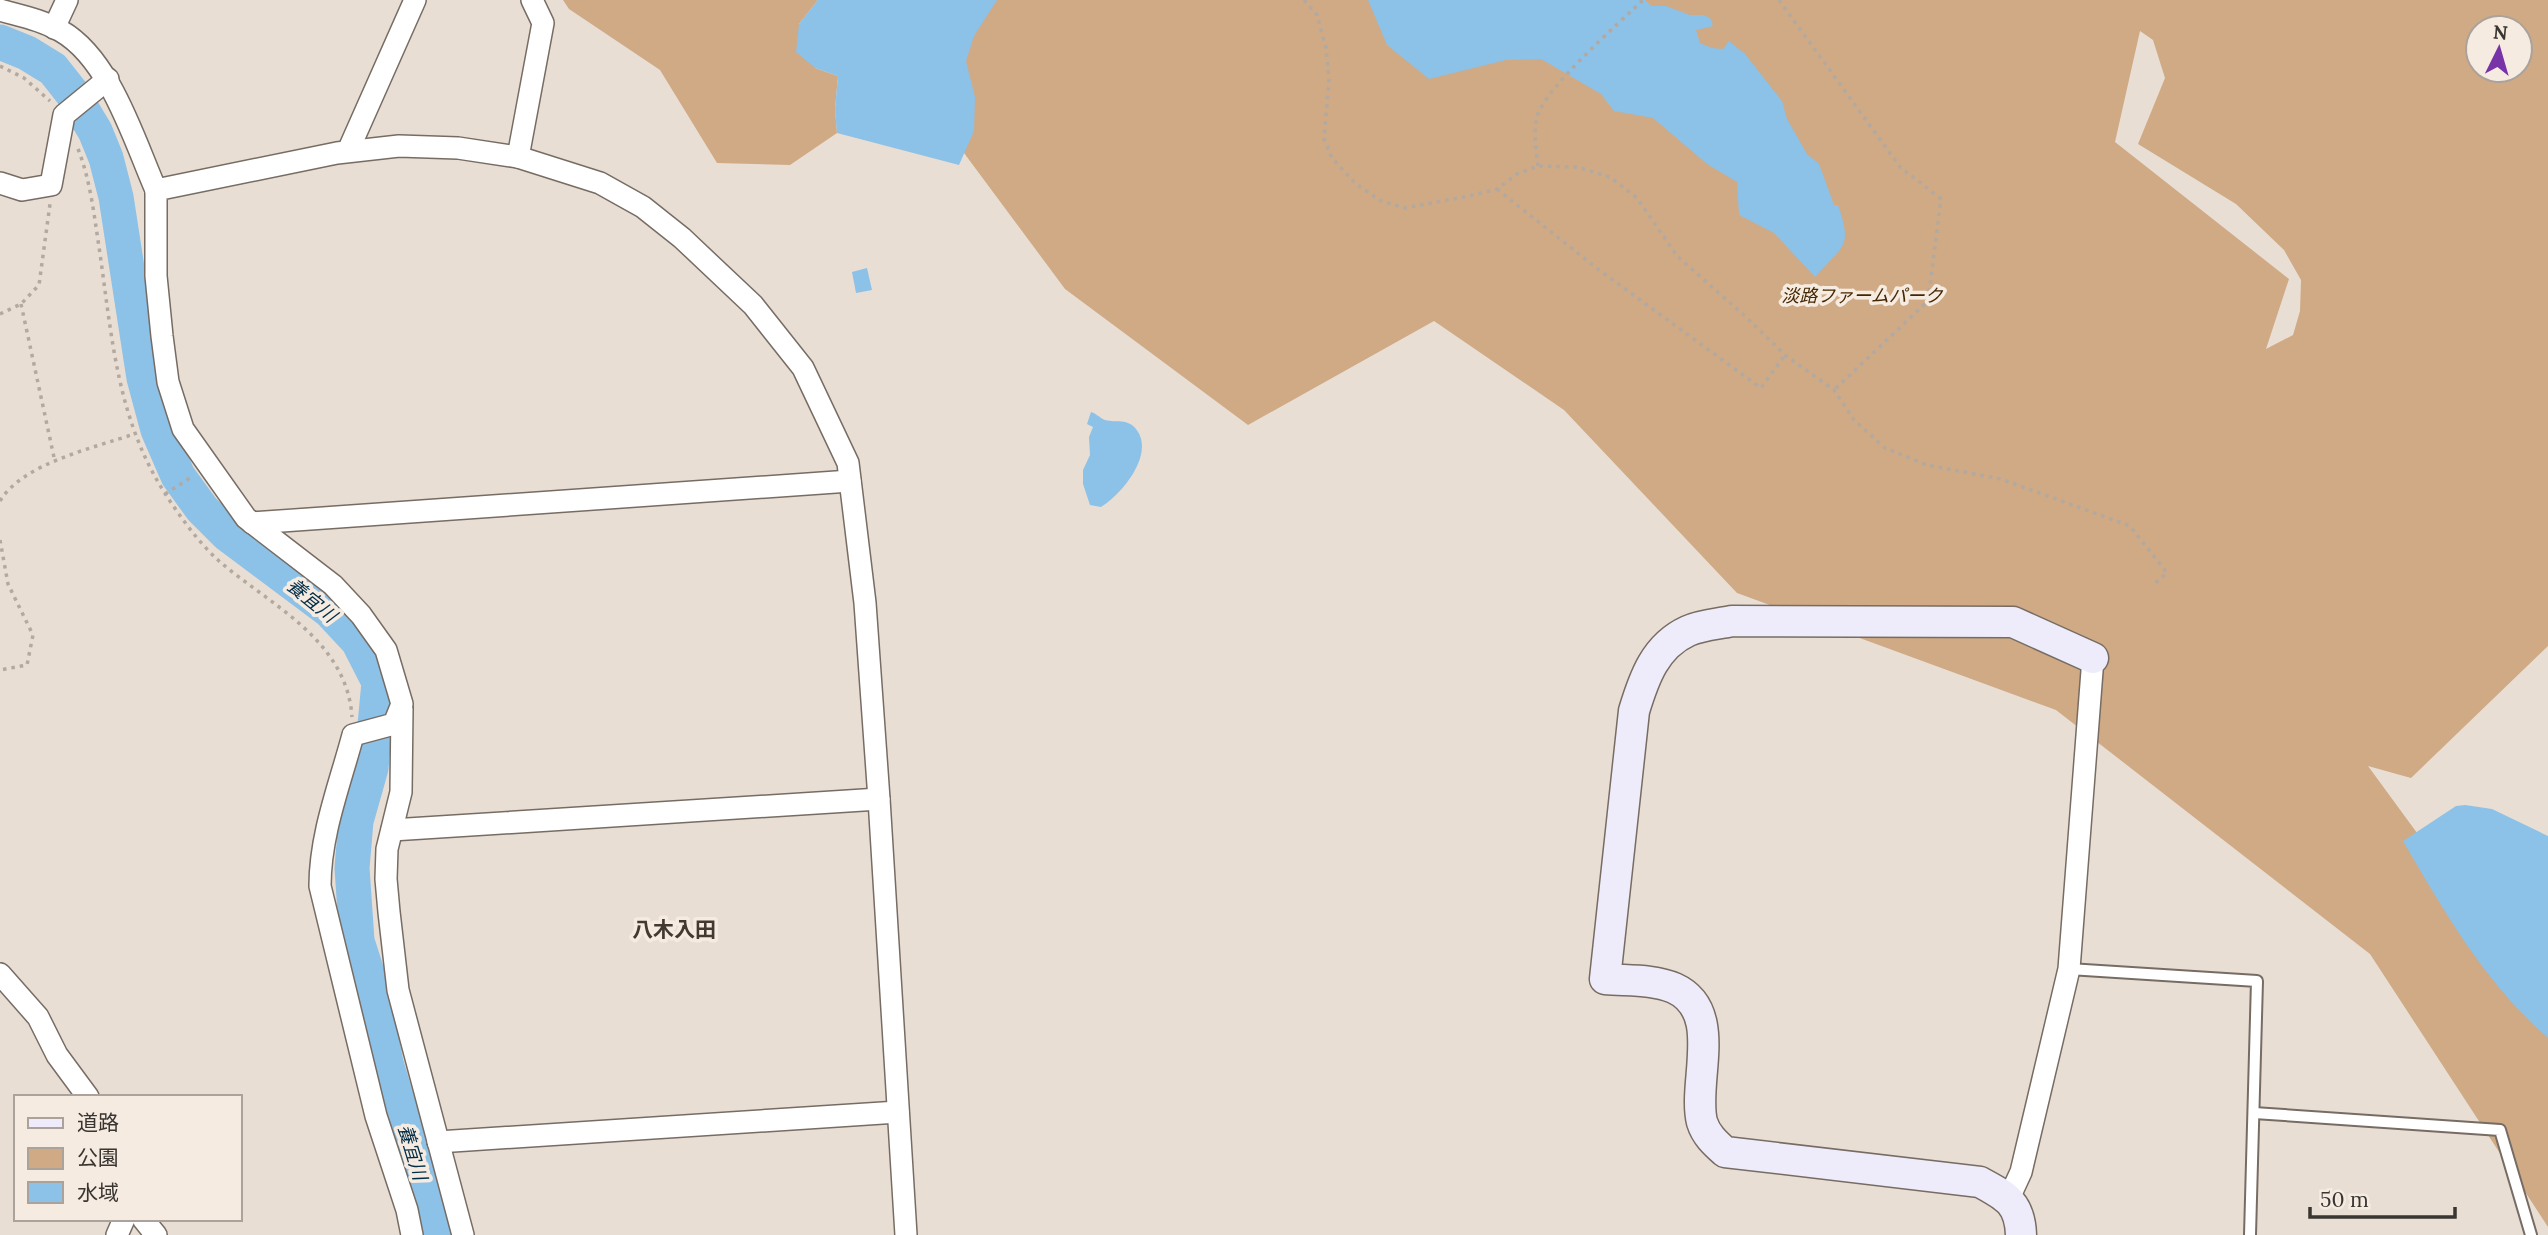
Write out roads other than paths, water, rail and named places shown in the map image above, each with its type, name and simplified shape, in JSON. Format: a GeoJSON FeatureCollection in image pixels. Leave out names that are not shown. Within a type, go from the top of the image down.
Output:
{"type":"FeatureCollection","features":[{"type":"Feature","properties":{"kind":"street"},"geometry":{"type":"LineString","coordinates":[[54,28],[67,0]]}},
{"type":"Feature","properties":{"kind":"street"},"geometry":{"type":"LineString","coordinates":[[348,152],[415,0]]}},
{"type":"Feature","properties":{"kind":"street"},"geometry":{"type":"LineString","coordinates":[[518,157],[543,23],[532,0]]}},
{"type":"Feature","properties":{"kind":"street"},"geometry":{"type":"LineString","coordinates":[[0,10],[31,18],[54,28],[82,47],[108,79],[156,190],[156,276],[168,382],[183,429],[246,518],[333,584],[361,615],[386,650],[398,714],[403,774],[387,849],[386,879],[398,990],[463,1235]]}},
{"type":"Feature","properties":{"kind":"street"},"geometry":{"type":"LineString","coordinates":[[0,183],[22,190],[51,185],[64,115],[108,79]]}},
{"type":"Feature","properties":{"kind":"street"},"geometry":{"type":"LineString","coordinates":[[156,190],[348,152],[399,146],[458,148],[518,157],[600,183],[643,208],[682,238],[753,305],[803,368],[848,463],[864,603],[879,799],[906,1235]]}},
{"type":"Feature","properties":{"kind":"street"},"geometry":{"type":"LineString","coordinates":[[253,523],[850,481]]}},
{"type":"Feature","properties":{"kind":"street"},"geometry":{"type":"LineString","coordinates":[[2009,1198],[2021,1172],[2069,969],[2093,658],[2013,622],[1732,621],[1688,631],[1659,652],[1645,676],[1634,711],[1605,979],[1656,983],[1676,989],[1690,1001],[1700,1020],[1704,1041],[1700,1103],[1702,1123],[1711,1140],[1724,1152],[1980,1182],[2009,1198],[2020,1219],[2021,1235]]}},
{"type":"Feature","properties":{"kind":"street"},"geometry":{"type":"LineString","coordinates":[[398,714],[353,735],[325,838],[320,863],[320,886],[376,1116],[407,1210],[412,1235]]}},
{"type":"Feature","properties":{"kind":"street"},"geometry":{"type":"LineString","coordinates":[[392,830],[879,799]]}},
{"type":"Feature","properties":{"kind":"street"},"geometry":{"type":"LineString","coordinates":[[0,974],[37,1017],[57,1055],[87,1095]]}},
{"type":"Feature","properties":{"kind":"street"},"geometry":{"type":"LineString","coordinates":[[438,1142],[898,1112]]}},
{"type":"Feature","properties":{"kind":"street"},"geometry":{"type":"LineString","coordinates":[[145,1221],[156,1235]]}},
{"type":"Feature","properties":{"kind":"lane"},"geometry":{"type":"LineString","coordinates":[[2069,969],[2257,981],[2250,1235]]}},
{"type":"Feature","properties":{"kind":"lane"},"geometry":{"type":"LineString","coordinates":[[2254,1113],[2500,1130],[2531,1235]]}},
{"type":"Feature","properties":{"kind":"water"},"geometry":{"type":"Polygon","coordinates":[[[818,0],[997,0],[974,36],[966,61],[975,97],[974,131],[959,165],[837,133],[835,109],[838,76],[815,68],[796,52],[799,24],[818,0]]]}},
{"type":"Feature","properties":{"kind":"water"},"geometry":{"type":"Polygon","coordinates":[[[1368,0],[1645,0],[1651,6],[1666,6],[1690,15],[1704,15],[1711,19],[1713,26],[1696,30],[1700,43],[1723,49],[1729,41],[1745,54],[1782,101],[1787,119],[1807,154],[1819,164],[1834,205],[1838,205],[1845,230],[1843,245],[1815,277],[1774,233],[1739,215],[1737,182],[1707,164],[1653,118],[1614,111],[1601,94],[1541,59],[1506,60],[1429,79],[1387,45],[1368,0]]]}},
{"type":"Feature","properties":{"kind":"water"},"geometry":{"type":"Polygon","coordinates":[[[867,268],[872,290],[856,293],[852,272],[867,268]]]}},
{"type":"Feature","properties":{"kind":"water"},"geometry":{"type":"Polygon","coordinates":[[[1091,412],[1105,420],[1129,423],[1141,439],[1142,450],[1134,473],[1118,493],[1101,507],[1090,505],[1083,484],[1083,470],[1090,455],[1089,437],[1093,427],[1087,424],[1091,412]]]}},
{"type":"Feature","properties":{"kind":"water"},"geometry":{"type":"Polygon","coordinates":[[[2456,806],[2492,809],[2548,836],[2548,1038],[2505,994],[2468,946],[2403,841],[2456,806]]]}},
{"type":"Feature","properties":{"kind":"waterway","name":"養宜川"},"geometry":{"type":"LineString","coordinates":[[0,42],[27,53],[53,69],[72,93],[95,131],[106,158],[116,197],[144,378],[158,430],[178,476],[202,509],[227,534],[330,611],[358,641],[379,682],[371,768],[356,821],[352,868],[357,941],[371,985],[386,1063],[437,1235]]}},
{"type":"Feature","properties":{"kind":"district","name":"八木入田"},"geometry":{"type":"Point","coordinates":[674,929]}},
{"type":"Feature","properties":{"kind":"park label","name":"淡路ファームパーク"},"geometry":{"type":"Point","coordinates":[1862,295]}}]}
